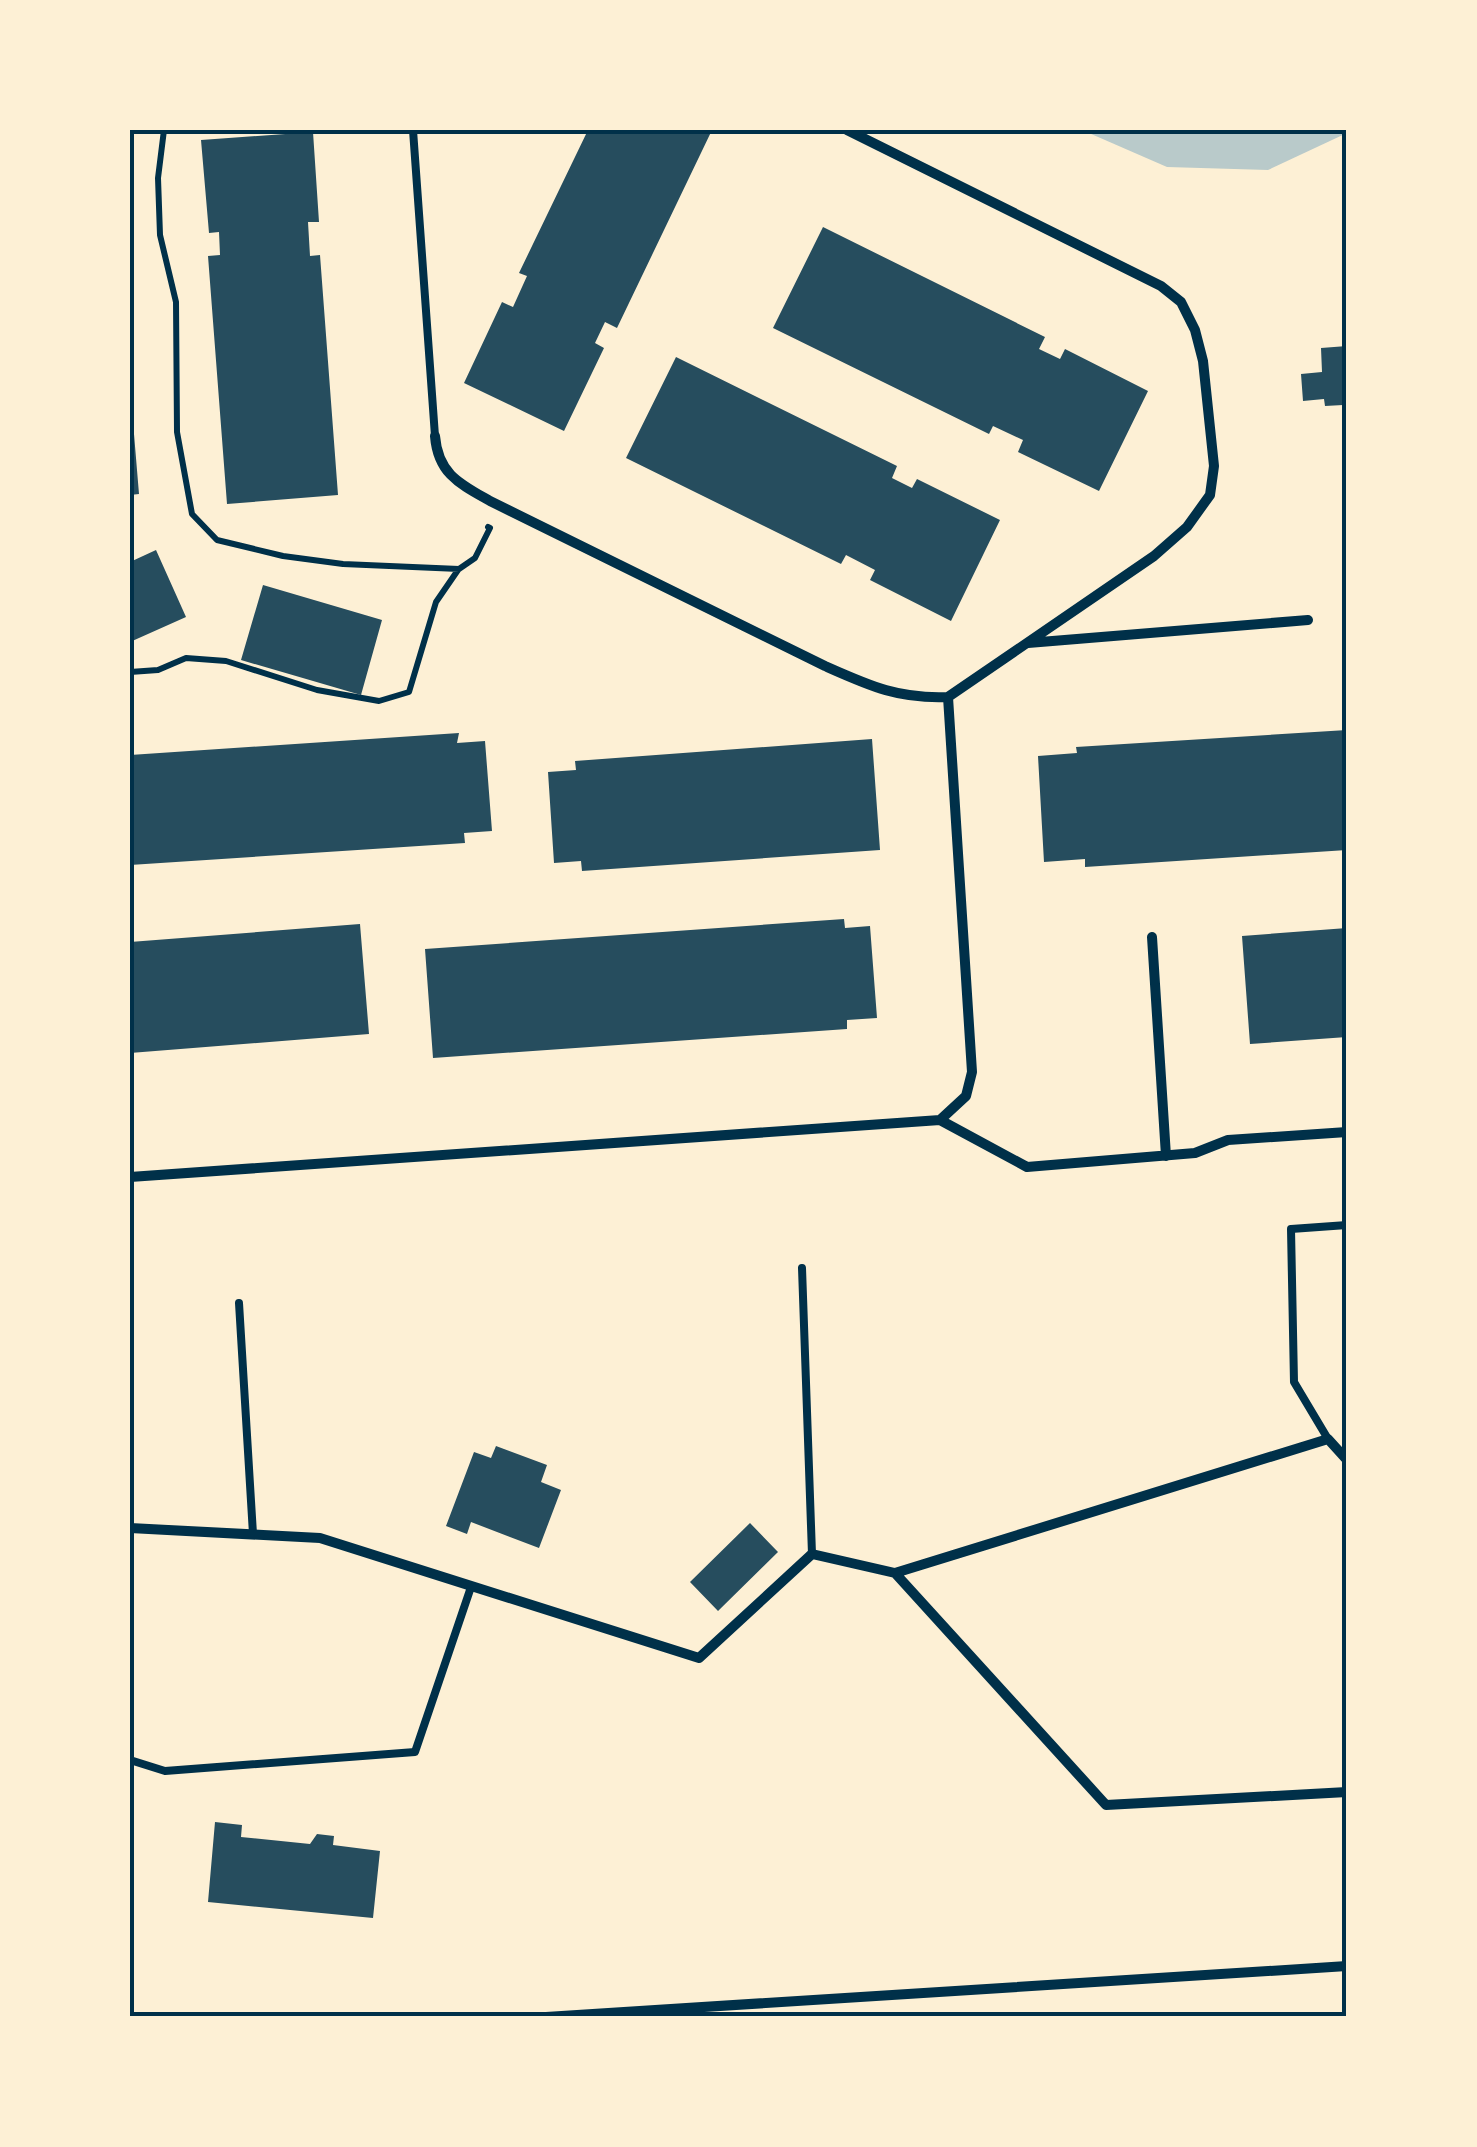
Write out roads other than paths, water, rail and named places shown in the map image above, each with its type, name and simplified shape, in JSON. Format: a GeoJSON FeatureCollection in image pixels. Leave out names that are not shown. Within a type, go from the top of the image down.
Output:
{"type":"FeatureCollection","features":[{"type":"Feature","properties":{"kind":"street"},"geometry":{"type":"LineString","coordinates":[[435,436],[440,464],[490,501],[880,690],[909,697],[948,697],[1173,542],[1201,512],[1210,495],[1214,466],[1196,330],[1181,302],[1161,286],[847,130]]}},
{"type":"Feature","properties":{"kind":"street"},"geometry":{"type":"LineString","coordinates":[[1027,643],[1308,620]]}},
{"type":"Feature","properties":{"kind":"street"},"geometry":{"type":"LineString","coordinates":[[940,1120],[962,1101],[972,1072],[948,697]]}},
{"type":"Feature","properties":{"kind":"street"},"geometry":{"type":"LineString","coordinates":[[1152,937],[1166,1156]]}},
{"type":"Feature","properties":{"kind":"street"},"geometry":{"type":"LineString","coordinates":[[130,1177],[940,1120],[1027,1167],[1195,1153],[1228,1140],[1347,1132]]}},
{"type":"Feature","properties":{"kind":"street"},"geometry":{"type":"LineString","coordinates":[[130,1528],[320,1538],[699,1658],[812,1554],[896,1573],[1328,1439],[1347,1460]]}},
{"type":"Feature","properties":{"kind":"street"},"geometry":{"type":"LineString","coordinates":[[896,1573],[1106,1805],[1347,1792]]}},
{"type":"Feature","properties":{"kind":"street"},"geometry":{"type":"LineString","coordinates":[[546,2017],[1347,1966]]}},
{"type":"Feature","properties":{"kind":"lane"},"geometry":{"type":"LineString","coordinates":[[412,130],[435,436]]}},
{"type":"Feature","properties":{"kind":"lane"},"geometry":{"type":"LineString","coordinates":[[1328,1439],[1294,1382],[1291,1229],[1347,1225]]}},
{"type":"Feature","properties":{"kind":"lane"},"geometry":{"type":"LineString","coordinates":[[802,1268],[812,1554]]}},
{"type":"Feature","properties":{"kind":"lane"},"geometry":{"type":"LineString","coordinates":[[239,1304],[253,1534]]}},
{"type":"Feature","properties":{"kind":"lane"},"geometry":{"type":"LineString","coordinates":[[130,1760],[165,1771],[415,1752],[471,1587]]}}]}
